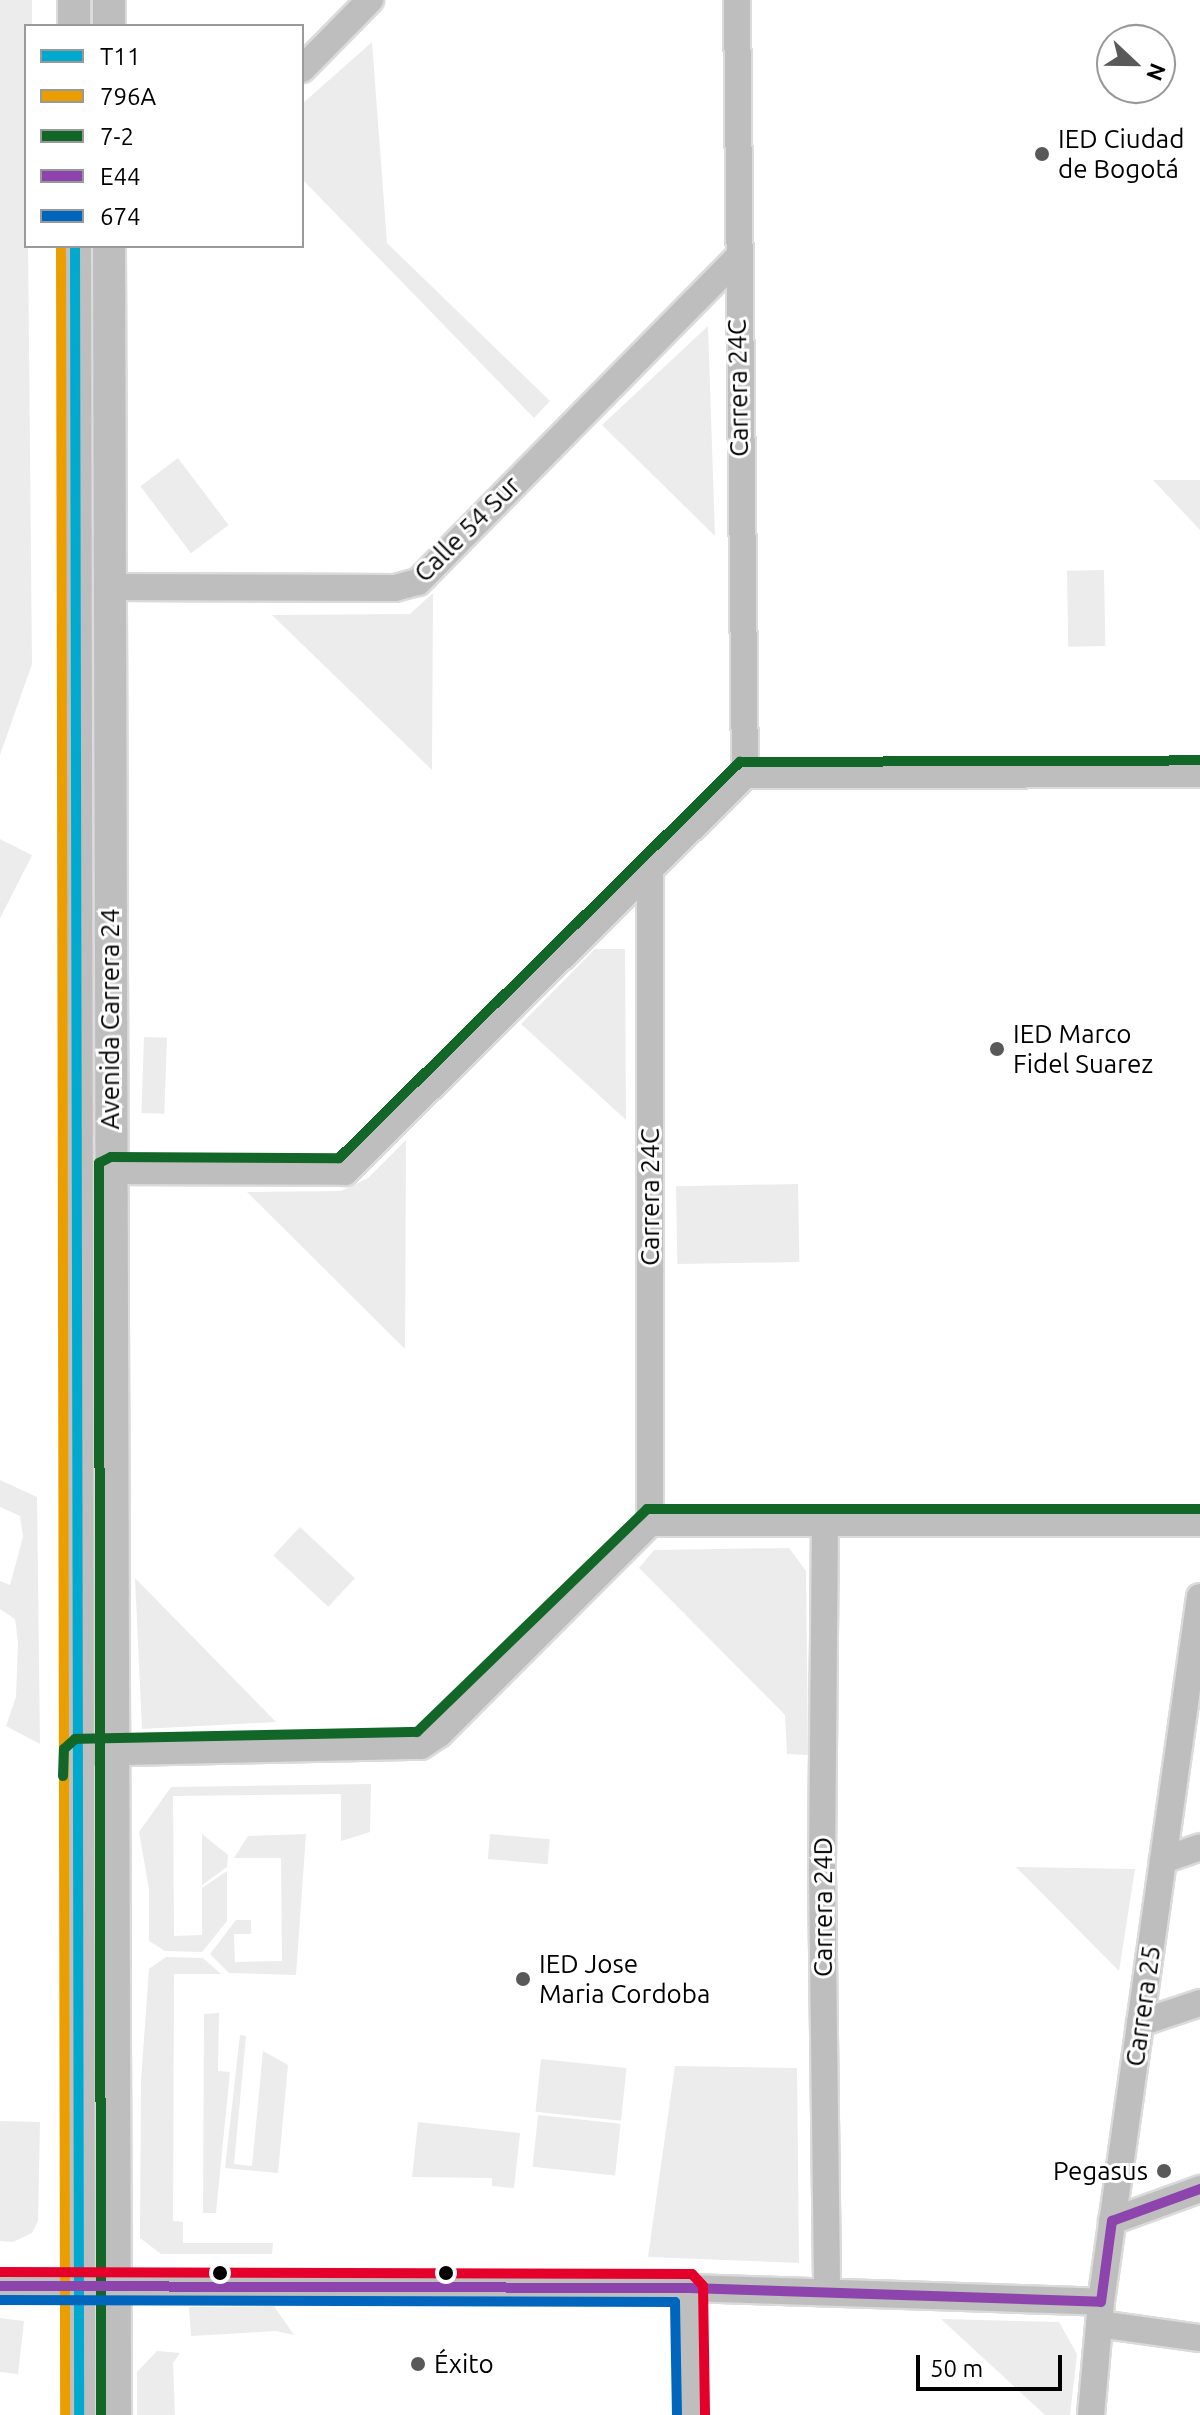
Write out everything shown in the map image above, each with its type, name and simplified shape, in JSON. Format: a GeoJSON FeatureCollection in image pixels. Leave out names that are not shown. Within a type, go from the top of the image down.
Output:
{"type":"FeatureCollection","features":[{"type":"Feature","properties":{"kind":"main road"},"geometry":{"type":"LineString","coordinates":[[74,0],[74,24]]}},
{"type":"Feature","properties":{"kind":"main road"},"geometry":{"type":"LineString","coordinates":[[109,0],[109,24]]}},
{"type":"Feature","properties":{"kind":"main road","name":"Avenida Carrera 24"},"geometry":{"type":"LineString","coordinates":[[75,248],[79,2415]]}},
{"type":"Feature","properties":{"kind":"main road","name":"Avenida Carrera 24"},"geometry":{"type":"LineString","coordinates":[[109,248],[115,2415]]}},
{"type":"Feature","properties":{"kind":"street"},"geometry":{"type":"LineString","coordinates":[[304,67],[370,0]]}},
{"type":"Feature","properties":{"kind":"street","name":"Carrera 24C"},"geometry":{"type":"LineString","coordinates":[[737,0],[737,259],[745,775]]}},
{"type":"Feature","properties":{"kind":"street","name":"Calle 54 Sur"},"geometry":{"type":"LineString","coordinates":[[110,587],[395,588],[418,582],[737,259]]}},
{"type":"Feature","properties":{"kind":"street"},"geometry":{"type":"LineString","coordinates":[[111,1171],[345,1172],[745,775],[1200,774]]}},
{"type":"Feature","properties":{"kind":"street","name":"Carrera 24C"},"geometry":{"type":"LineString","coordinates":[[650,871],[650,1523]]}},
{"type":"Feature","properties":{"kind":"street","name":"Carrera 24D"},"geometry":{"type":"LineString","coordinates":[[825,1522],[827,2292]]}},
{"type":"Feature","properties":{"kind":"street"},"geometry":{"type":"LineString","coordinates":[[77,1753],[421,1746],[439,1734],[650,1523],[1200,1523]]}},
{"type":"Feature","properties":{"kind":"street","name":"Carrera 25"},"geometry":{"type":"LineString","coordinates":[[1091,2415],[1112,2221],[1163,1860],[1193,1689],[1200,1597]]}},
{"type":"Feature","properties":{"kind":"street"},"geometry":{"type":"LineString","coordinates":[[1163,1860],[1200,1847]]}},
{"type":"Feature","properties":{"kind":"street"},"geometry":{"type":"LineString","coordinates":[[1140,2023],[1200,2003]]}},
{"type":"Feature","properties":{"kind":"street"},"geometry":{"type":"LineString","coordinates":[[1112,2221],[1200,2189]]}},
{"type":"Feature","properties":{"kind":"street"},"geometry":{"type":"LineString","coordinates":[[0,2286],[78,2289],[689,2288],[827,2292],[1100,2313],[1200,2338]]}},
{"type":"Feature","properties":{"kind":"street"},"geometry":{"type":"LineString","coordinates":[[689,2288],[691,2415]]}},
{"type":"Feature","properties":{"kind":"shaded area"},"geometry":{"type":"Polygon","coordinates":[[[0,0],[32,0],[32,24],[24,24],[24,248],[28,248],[32,664],[0,755],[0,0]]]}},
{"type":"Feature","properties":{"kind":"shaded area"},"geometry":{"type":"Polygon","coordinates":[[[372,42],[387,243],[550,401],[534,418],[304,181],[304,102],[372,42]]]}},
{"type":"Feature","properties":{"kind":"shaded area"},"geometry":{"type":"Polygon","coordinates":[[[708,326],[715,536],[602,425],[708,326]]]}},
{"type":"Feature","properties":{"kind":"shaded area"},"geometry":{"type":"Polygon","coordinates":[[[178,458],[229,525],[191,553],[140,486],[178,458]]]}},
{"type":"Feature","properties":{"kind":"shaded area"},"geometry":{"type":"Polygon","coordinates":[[[1153,480],[1200,480],[1200,530],[1153,480]]]}},
{"type":"Feature","properties":{"kind":"shaded area"},"geometry":{"type":"Polygon","coordinates":[[[1104,570],[1105,646],[1068,647],[1067,571],[1104,570]]]}},
{"type":"Feature","properties":{"kind":"shaded area"},"geometry":{"type":"Polygon","coordinates":[[[433,593],[432,770],[272,615],[410,614],[433,593]]]}},
{"type":"Feature","properties":{"kind":"shaded area"},"geometry":{"type":"Polygon","coordinates":[[[0,839],[32,855],[0,918],[0,839]]]}},
{"type":"Feature","properties":{"kind":"shaded area"},"geometry":{"type":"Polygon","coordinates":[[[595,949],[625,949],[626,1120],[521,1024],[595,949]]]}},
{"type":"Feature","properties":{"kind":"shaded area"},"geometry":{"type":"Polygon","coordinates":[[[144,1037],[167,1038],[164,1114],[141,1113],[144,1037]]]}},
{"type":"Feature","properties":{"kind":"shaded area"},"geometry":{"type":"Polygon","coordinates":[[[406,1140],[405,1349],[247,1192],[341,1191],[368,1178],[406,1140]]]}},
{"type":"Feature","properties":{"kind":"shaded area"},"geometry":{"type":"Polygon","coordinates":[[[798,1184],[799,1262],[677,1264],[676,1186],[798,1184]]]}},
{"type":"Feature","properties":{"kind":"shaded area"},"geometry":{"type":"Polygon","coordinates":[[[0,1480],[37,1497],[40,1744],[6,1726],[16,1697],[18,1642],[15,1619],[0,1609],[0,1581],[10,1585],[23,1537],[20,1516],[0,1507],[0,1480]]]}},
{"type":"Feature","properties":{"kind":"shaded area"},"geometry":{"type":"Polygon","coordinates":[[[300,1527],[355,1578],[328,1607],[273,1556],[300,1527]]]}},
{"type":"Feature","properties":{"kind":"shaded area"},"geometry":{"type":"Polygon","coordinates":[[[789,1548],[806,1571],[808,1755],[787,1754],[785,1715],[639,1568],[654,1550],[789,1548]]]}},
{"type":"Feature","properties":{"kind":"shaded area"},"geometry":{"type":"Polygon","coordinates":[[[135,1578],[276,1722],[142,1729],[135,1578]]]}},
{"type":"Feature","properties":{"kind":"shaded area"},"geometry":{"type":"Polygon","coordinates":[[[371,1784],[370,1832],[341,1841],[341,1794],[173,1796],[174,1936],[202,1935],[202,1888],[227,1871],[227,1921],[202,1952],[165,1951],[149,1941],[149,1889],[139,1832],[171,1787],[371,1784]]]}},
{"type":"Feature","properties":{"kind":"shaded area"},"geometry":{"type":"Polygon","coordinates":[[[88,1797],[105,1797],[105,2114],[88,2114],[88,1797]]]}},
{"type":"Feature","properties":{"kind":"shaded area"},"geometry":{"type":"Polygon","coordinates":[[[202,1834],[228,1855],[227,1867],[202,1885],[202,1834]]]}},
{"type":"Feature","properties":{"kind":"shaded area"},"geometry":{"type":"Polygon","coordinates":[[[306,1834],[296,1975],[229,1973],[210,1954],[236,1920],[251,1920],[251,1934],[234,1934],[235,1962],[282,1961],[281,1858],[234,1858],[248,1836],[306,1834]]]}},
{"type":"Feature","properties":{"kind":"shaded area"},"geometry":{"type":"Polygon","coordinates":[[[490,1834],[550,1839],[548,1864],[488,1859],[490,1834]]]}},
{"type":"Feature","properties":{"kind":"shaded area"},"geometry":{"type":"Polygon","coordinates":[[[1016,1867],[1135,1869],[1119,1971],[1016,1867]]]}},
{"type":"Feature","properties":{"kind":"shaded area"},"geometry":{"type":"Polygon","coordinates":[[[166,1957],[203,1958],[221,1974],[174,1974],[173,2221],[183,2222],[183,2243],[273,2243],[272,2254],[161,2254],[140,2238],[141,2080],[149,1969],[166,1957]]]}},
{"type":"Feature","properties":{"kind":"shaded area"},"geometry":{"type":"Polygon","coordinates":[[[219,2013],[218,2071],[230,2072],[216,2213],[203,2213],[204,2014],[219,2013]]]}},
{"type":"Feature","properties":{"kind":"shaded area"},"geometry":{"type":"Polygon","coordinates":[[[240,2035],[246,2036],[234,2164],[252,2166],[263,2051],[288,2065],[278,2173],[225,2168],[240,2035]]]}},
{"type":"Feature","properties":{"kind":"shaded area"},"geometry":{"type":"Polygon","coordinates":[[[541,2059],[627,2068],[621,2121],[535,2112],[541,2059]]]}},
{"type":"Feature","properties":{"kind":"shaded area"},"geometry":{"type":"Polygon","coordinates":[[[675,2066],[797,2068],[799,2263],[648,2257],[675,2066]]]}},
{"type":"Feature","properties":{"kind":"shaded area"},"geometry":{"type":"Polygon","coordinates":[[[538,2115],[621,2124],[615,2175],[533,2167],[538,2115]]]}},
{"type":"Feature","properties":{"kind":"shaded area"},"geometry":{"type":"Polygon","coordinates":[[[0,2121],[40,2122],[38,2221],[32,2233],[13,2242],[0,2241],[0,2121]]]}},
{"type":"Feature","properties":{"kind":"shaded area"},"geometry":{"type":"Polygon","coordinates":[[[418,2122],[520,2133],[514,2188],[492,2186],[492,2178],[412,2177],[418,2122]]]}},
{"type":"Feature","properties":{"kind":"shaded area"},"geometry":{"type":"Polygon","coordinates":[[[274,2306],[294,2335],[276,2331],[191,2336],[189,2307],[274,2306]]]}},
{"type":"Feature","properties":{"kind":"shaded area"},"geometry":{"type":"Polygon","coordinates":[[[0,2318],[24,2321],[18,2374],[0,2372],[0,2318]]]}},
{"type":"Feature","properties":{"kind":"shaded area"},"geometry":{"type":"Polygon","coordinates":[[[941,2319],[1059,2322],[1077,2354],[1070,2415],[1045,2415],[941,2319]]]}},
{"type":"Feature","properties":{"kind":"shaded area"},"geometry":{"type":"Polygon","coordinates":[[[157,2351],[180,2353],[173,2363],[175,2415],[137,2415],[137,2372],[157,2351]]]}},
{"type":"Feature","properties":{"kind":"transit line","name":"796A"},"geometry":{"type":"LineString","coordinates":[[61,248],[65,2415]]}},
{"type":"Feature","properties":{"kind":"transit line","name":"T11"},"geometry":{"type":"LineString","coordinates":[[75,248],[79,2415]]}},
{"type":"Feature","properties":{"kind":"transit line","name":"7-2"},"geometry":{"type":"LineString","coordinates":[[101,2415],[99,1163],[111,1157],[339,1158],[740,762],[1200,760]]}},
{"type":"Feature","properties":{"kind":"transit line","name":"7-2"},"geometry":{"type":"LineString","coordinates":[[63,1776],[64,1749],[75,1739],[417,1732],[647,1509],[1200,1509]]}},
{"type":"Feature","properties":{"kind":"transit line","name":"E44"},"geometry":{"type":"LineString","coordinates":[[0,2286],[689,2288],[1101,2302],[1112,2221],[1200,2189]]}},
{"type":"Feature","properties":{"kind":"transit line"},"geometry":{"type":"LineString","coordinates":[[0,2272],[692,2274],[703,2286],[705,2415]]}},
{"type":"Feature","properties":{"kind":"transit line","name":"674"},"geometry":{"type":"LineString","coordinates":[[0,2300],[675,2302],[677,2415]]}},
{"type":"Feature","properties":{"kind":"place","name":"IED Ciudad de Bogotá"},"geometry":{"type":"Point","coordinates":[1042,154]}},
{"type":"Feature","properties":{"kind":"place","name":"IED Marco Fidel Suarez"},"geometry":{"type":"Point","coordinates":[997,1049]}},
{"type":"Feature","properties":{"kind":"place","name":"IED Jose Maria Cordoba"},"geometry":{"type":"Point","coordinates":[523,1979]}},
{"type":"Feature","properties":{"kind":"place","name":"Pegasus"},"geometry":{"type":"Point","coordinates":[1164,2171]}},
{"type":"Feature","properties":{"kind":"place","name":"Éxito"},"geometry":{"type":"Point","coordinates":[418,2364]}}]}
